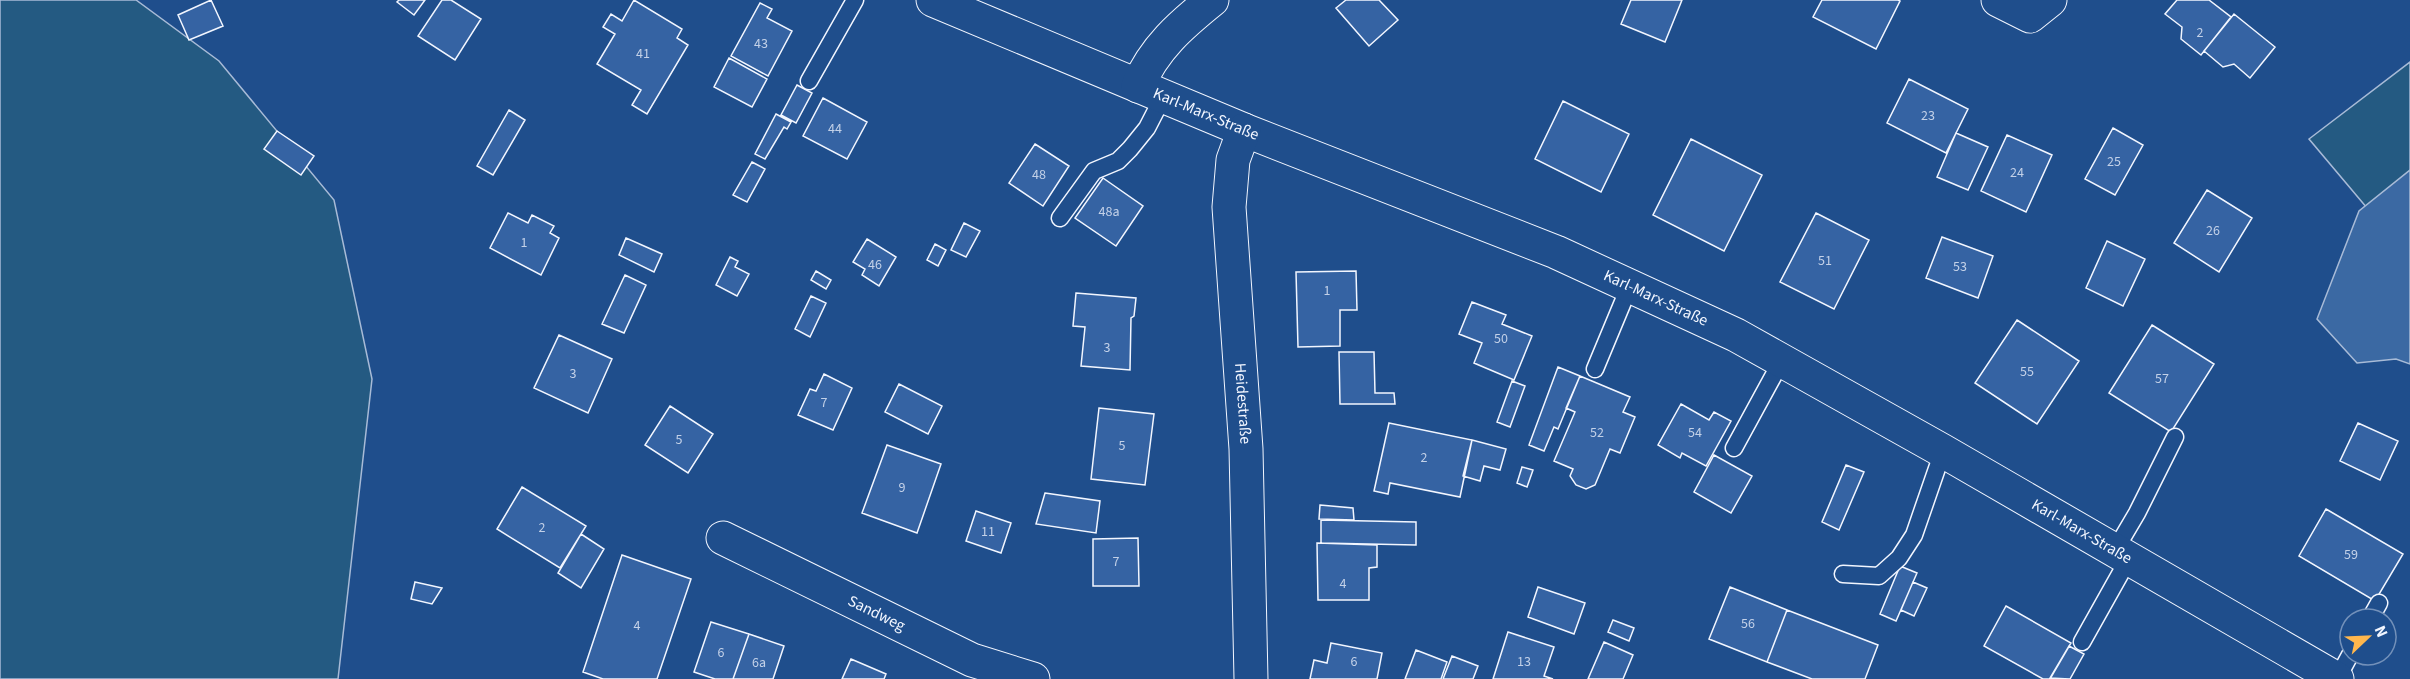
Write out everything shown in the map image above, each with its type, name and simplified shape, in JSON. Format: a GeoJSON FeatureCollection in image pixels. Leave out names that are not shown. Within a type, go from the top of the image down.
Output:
{"type":"FeatureCollection","features":[{"type":"Feature","properties":{"kind":"street","name":"Karl-Marx-Straße"},"geometry":{"type":"LineString","coordinates":[[933,0],[1244,130],[1556,252],[1736,335],[1943,451],[2337,679]]}},
{"type":"Feature","properties":{"kind":"street"},"geometry":{"type":"LineString","coordinates":[[1151,91],[1156,52],[1172,32],[1212,0]]}},
{"type":"Feature","properties":{"kind":"street"},"geometry":{"type":"LineString","coordinates":[[1998,0],[2040,8]]}},
{"type":"Feature","properties":{"kind":"street","name":"Heidestraße"},"geometry":{"type":"LineString","coordinates":[[1244,130],[1233,160],[1229,207],[1246,449],[1251,679]]}},
{"type":"Feature","properties":{"kind":"street","name":"Sandweg"},"geometry":{"type":"LineString","coordinates":[[723,538],[972,660],[1033,679]]}},
{"type":"Feature","properties":{"kind":"lane"},"geometry":{"type":"LineString","coordinates":[[809,81],[855,0]]}},
{"type":"Feature","properties":{"kind":"lane"},"geometry":{"type":"LineString","coordinates":[[1060,218],[1094,171],[1118,161],[1147,128],[1151,91]]}},
{"type":"Feature","properties":{"kind":"lane"},"geometry":{"type":"LineString","coordinates":[[1595,369],[1630,285]]}},
{"type":"Feature","properties":{"kind":"lane"},"geometry":{"type":"LineString","coordinates":[[1734,448],[1782,360]]}},
{"type":"Feature","properties":{"kind":"lane"},"geometry":{"type":"LineString","coordinates":[[2082,642],[2121,556],[2137,513],[2175,437]]}},
{"type":"Feature","properties":{"kind":"lane"},"geometry":{"type":"LineString","coordinates":[[1843,574],[1879,576],[1899,558],[1914,535],[1943,451]]}},
{"type":"Feature","properties":{"kind":"lane"},"geometry":{"type":"LineString","coordinates":[[2377,607],[2379,603]]}},
{"type":"Feature","properties":{"kind":"shaded area"},"geometry":{"type":"Polygon","coordinates":[[[0,0],[136,0],[219,61],[334,200],[372,379],[338,679],[0,679],[0,0]]]}},
{"type":"Feature","properties":{"kind":"shaded area"},"geometry":{"type":"Polygon","coordinates":[[[2410,62],[2410,259],[2309,139],[2410,62]]]}},
{"type":"Feature","properties":{"kind":"shaded area"},"geometry":{"type":"Polygon","coordinates":[[[2410,170],[2410,364],[2396,359],[2357,363],[2317,319],[2359,211],[2410,170]]]}},
{"type":"Feature","properties":{"kind":"building"},"geometry":{"type":"Polygon","coordinates":[[[211,0],[223,26],[189,40],[178,15],[211,0]]]}},
{"type":"Feature","properties":{"kind":"building"},"geometry":{"type":"Polygon","coordinates":[[[399,0],[425,0],[414,15],[397,2],[399,0]]]}},
{"type":"Feature","properties":{"kind":"building"},"geometry":{"type":"Polygon","coordinates":[[[442,0],[451,0],[481,19],[455,60],[418,36],[442,0]]]}},
{"type":"Feature","properties":{"kind":"building"},"geometry":{"type":"Polygon","coordinates":[[[634,0],[682,29],[677,38],[688,45],[647,114],[632,105],[641,90],[597,64],[615,34],[603,27],[611,14],[622,21],[634,0]]]}},
{"type":"Feature","properties":{"kind":"building"},"geometry":{"type":"Polygon","coordinates":[[[1346,0],[1379,0],[1398,20],[1369,46],[1336,8],[1346,0]]]}},
{"type":"Feature","properties":{"kind":"building"},"geometry":{"type":"Polygon","coordinates":[[[1631,0],[1682,0],[1665,42],[1621,24],[1631,0]]]}},
{"type":"Feature","properties":{"kind":"building"},"geometry":{"type":"Polygon","coordinates":[[[1822,0],[1900,1],[1876,49],[1813,17],[1822,0]]]}},
{"type":"Feature","properties":{"kind":"building"},"geometry":{"type":"Polygon","coordinates":[[[2177,0],[2209,0],[2231,17],[2201,55],[2181,39],[2182,27],[2165,14],[2177,0]]]}},
{"type":"Feature","properties":{"kind":"building"},"geometry":{"type":"Polygon","coordinates":[[[760,3],[772,9],[767,18],[792,31],[768,76],[731,56],[760,3]]]}},
{"type":"Feature","properties":{"kind":"building"},"geometry":{"type":"Polygon","coordinates":[[[2234,14],[2275,47],[2250,78],[2234,64],[2223,67],[2204,51],[2234,14]]]}},
{"type":"Feature","properties":{"kind":"building"},"geometry":{"type":"Polygon","coordinates":[[[729,58],[767,79],[752,107],[714,87],[729,58]]]}},
{"type":"Feature","properties":{"kind":"building"},"geometry":{"type":"Polygon","coordinates":[[[1909,79],[1968,109],[1946,153],[1887,123],[1909,79]]]}},
{"type":"Feature","properties":{"kind":"building"},"geometry":{"type":"Polygon","coordinates":[[[797,85],[812,93],[796,123],[781,115],[797,85]]]}},
{"type":"Feature","properties":{"kind":"building"},"geometry":{"type":"Polygon","coordinates":[[[823,98],[867,122],[847,159],[803,136],[823,98]]]}},
{"type":"Feature","properties":{"kind":"building"},"geometry":{"type":"Polygon","coordinates":[[[1563,101],[1629,134],[1601,192],[1535,159],[1563,101]]]}},
{"type":"Feature","properties":{"kind":"building"},"geometry":{"type":"Polygon","coordinates":[[[509,110],[525,120],[493,175],[477,166],[509,110]]]}},
{"type":"Feature","properties":{"kind":"building"},"geometry":{"type":"Polygon","coordinates":[[[776,114],[791,122],[787,129],[784,127],[765,159],[755,154],[776,114]]]}},
{"type":"Feature","properties":{"kind":"building"},"geometry":{"type":"Polygon","coordinates":[[[2113,128],[2143,145],[2115,195],[2085,179],[2113,128]]]}},
{"type":"Feature","properties":{"kind":"building"},"geometry":{"type":"Polygon","coordinates":[[[277,131],[314,156],[301,175],[264,149],[277,131]]]}},
{"type":"Feature","properties":{"kind":"building"},"geometry":{"type":"Polygon","coordinates":[[[1956,133],[1988,147],[1968,190],[1937,177],[1956,133]]]}},
{"type":"Feature","properties":{"kind":"building"},"geometry":{"type":"Polygon","coordinates":[[[2007,135],[2052,155],[2026,212],[1981,191],[2007,135]]]}},
{"type":"Feature","properties":{"kind":"building"},"geometry":{"type":"Polygon","coordinates":[[[1691,139],[1762,175],[1724,251],[1653,215],[1691,139]]]}},
{"type":"Feature","properties":{"kind":"building"},"geometry":{"type":"Polygon","coordinates":[[[1035,144],[1069,166],[1043,206],[1009,183],[1035,144]]]}},
{"type":"Feature","properties":{"kind":"building"},"geometry":{"type":"Polygon","coordinates":[[[752,162],[765,169],[747,202],[733,195],[752,162]]]}},
{"type":"Feature","properties":{"kind":"building"},"geometry":{"type":"Polygon","coordinates":[[[1103,178],[1143,206],[1116,246],[1075,218],[1103,178]]]}},
{"type":"Feature","properties":{"kind":"building"},"geometry":{"type":"Polygon","coordinates":[[[2207,190],[2252,218],[2219,272],[2174,243],[2207,190]]]}},
{"type":"Feature","properties":{"kind":"building"},"geometry":{"type":"Polygon","coordinates":[[[508,213],[528,223],[532,215],[554,226],[550,233],[559,238],[541,275],[490,248],[508,213]]]}},
{"type":"Feature","properties":{"kind":"building"},"geometry":{"type":"Polygon","coordinates":[[[1816,213],[1869,240],[1834,309],[1780,282],[1816,213]]]}},
{"type":"Feature","properties":{"kind":"building"},"geometry":{"type":"Polygon","coordinates":[[[964,223],[980,231],[966,257],[951,250],[964,223]]]}},
{"type":"Feature","properties":{"kind":"building"},"geometry":{"type":"Polygon","coordinates":[[[1942,237],[1993,256],[1978,298],[1926,278],[1942,237]]]}},
{"type":"Feature","properties":{"kind":"building"},"geometry":{"type":"Polygon","coordinates":[[[626,238],[662,254],[654,272],[619,255],[626,238]]]}},
{"type":"Feature","properties":{"kind":"building"},"geometry":{"type":"Polygon","coordinates":[[[867,239],[896,257],[879,286],[862,275],[865,269],[853,262],[867,239]]]}},
{"type":"Feature","properties":{"kind":"building"},"geometry":{"type":"Polygon","coordinates":[[[2107,241],[2145,259],[2123,306],[2086,288],[2107,241]]]}},
{"type":"Feature","properties":{"kind":"building"},"geometry":{"type":"Polygon","coordinates":[[[935,244],[946,250],[938,266],[927,260],[935,244]]]}},
{"type":"Feature","properties":{"kind":"building"},"geometry":{"type":"Polygon","coordinates":[[[730,257],[738,261],[735,267],[749,274],[737,296],[716,285],[730,257]]]}},
{"type":"Feature","properties":{"kind":"building"},"geometry":{"type":"Polygon","coordinates":[[[816,271],[831,280],[826,289],[811,280],[816,271]]]}},
{"type":"Feature","properties":{"kind":"building"},"geometry":{"type":"Polygon","coordinates":[[[1356,271],[1357,310],[1340,310],[1340,346],[1298,347],[1296,272],[1356,271]]]}},
{"type":"Feature","properties":{"kind":"building"},"geometry":{"type":"Polygon","coordinates":[[[625,275],[646,285],[624,333],[602,324],[625,275]]]}},
{"type":"Feature","properties":{"kind":"building"},"geometry":{"type":"Polygon","coordinates":[[[1076,293],[1136,298],[1134,316],[1131,318],[1130,370],[1081,366],[1085,327],[1073,326],[1076,293]]]}},
{"type":"Feature","properties":{"kind":"building"},"geometry":{"type":"Polygon","coordinates":[[[811,296],[826,303],[810,337],[795,329],[811,296]]]}},
{"type":"Feature","properties":{"kind":"building"},"geometry":{"type":"Polygon","coordinates":[[[1472,302],[1506,315],[1502,324],[1532,336],[1514,380],[1474,363],[1482,343],[1459,334],[1472,302]]]}},
{"type":"Feature","properties":{"kind":"building"},"geometry":{"type":"Polygon","coordinates":[[[2017,320],[2079,361],[2037,424],[1975,383],[2017,320]]]}},
{"type":"Feature","properties":{"kind":"building"},"geometry":{"type":"Polygon","coordinates":[[[2152,325],[2214,364],[2171,432],[2109,393],[2152,325]]]}},
{"type":"Feature","properties":{"kind":"building"},"geometry":{"type":"Polygon","coordinates":[[[559,335],[612,359],[588,413],[534,388],[559,335]]]}},
{"type":"Feature","properties":{"kind":"building"},"geometry":{"type":"Polygon","coordinates":[[[1339,352],[1374,352],[1375,393],[1394,393],[1395,404],[1340,404],[1339,352]]]}},
{"type":"Feature","properties":{"kind":"building"},"geometry":{"type":"Polygon","coordinates":[[[1558,367],[1580,376],[1558,429],[1554,427],[1544,451],[1529,445],[1558,367]]]}},
{"type":"Feature","properties":{"kind":"building"},"geometry":{"type":"Polygon","coordinates":[[[824,374],[852,388],[833,430],[798,415],[810,389],[816,391],[824,374]]]}},
{"type":"Feature","properties":{"kind":"building"},"geometry":{"type":"Polygon","coordinates":[[[1580,376],[1630,397],[1623,412],[1635,417],[1620,453],[1610,449],[1595,485],[1586,489],[1576,485],[1570,476],[1573,469],[1554,461],[1575,412],[1566,408],[1580,376]]]}},
{"type":"Feature","properties":{"kind":"building"},"geometry":{"type":"Polygon","coordinates":[[[1512,381],[1525,386],[1510,427],[1497,422],[1512,381]]]}},
{"type":"Feature","properties":{"kind":"building"},"geometry":{"type":"Polygon","coordinates":[[[899,384],[942,406],[928,434],[885,412],[899,384]]]}},
{"type":"Feature","properties":{"kind":"building"},"geometry":{"type":"Polygon","coordinates":[[[1681,404],[1709,420],[1714,412],[1731,421],[1706,466],[1682,453],[1680,458],[1658,445],[1681,404]]]}},
{"type":"Feature","properties":{"kind":"building"},"geometry":{"type":"Polygon","coordinates":[[[670,406],[713,434],[688,473],[645,445],[670,406]]]}},
{"type":"Feature","properties":{"kind":"building"},"geometry":{"type":"Polygon","coordinates":[[[1099,408],[1154,414],[1145,485],[1091,479],[1099,408]]]}},
{"type":"Feature","properties":{"kind":"building"},"geometry":{"type":"Polygon","coordinates":[[[1389,423],[1472,440],[1460,497],[1390,483],[1388,494],[1374,491],[1389,423]]]}},
{"type":"Feature","properties":{"kind":"building"},"geometry":{"type":"Polygon","coordinates":[[[2358,423],[2398,441],[2380,480],[2340,461],[2358,423]]]}},
{"type":"Feature","properties":{"kind":"building"},"geometry":{"type":"Polygon","coordinates":[[[1472,440],[1506,449],[1500,470],[1484,466],[1480,481],[1463,476],[1472,440]]]}},
{"type":"Feature","properties":{"kind":"building"},"geometry":{"type":"Polygon","coordinates":[[[887,445],[941,464],[917,533],[862,513],[887,445]]]}},
{"type":"Feature","properties":{"kind":"building"},"geometry":{"type":"Polygon","coordinates":[[[1714,455],[1752,476],[1731,513],[1694,492],[1714,455]]]}},
{"type":"Feature","properties":{"kind":"building"},"geometry":{"type":"Polygon","coordinates":[[[1846,465],[1864,472],[1839,530],[1822,522],[1846,465]]]}},
{"type":"Feature","properties":{"kind":"building"},"geometry":{"type":"Polygon","coordinates":[[[1522,467],[1533,470],[1527,487],[1517,483],[1522,467]]]}},
{"type":"Feature","properties":{"kind":"building"},"geometry":{"type":"Polygon","coordinates":[[[522,487],[586,526],[560,568],[497,529],[522,487]]]}},
{"type":"Feature","properties":{"kind":"building"},"geometry":{"type":"Polygon","coordinates":[[[1045,493],[1100,501],[1096,533],[1036,524],[1045,493]]]}},
{"type":"Feature","properties":{"kind":"building"},"geometry":{"type":"Polygon","coordinates":[[[1320,505],[1353,508],[1354,520],[1319,519],[1320,505]]]}},
{"type":"Feature","properties":{"kind":"building"},"geometry":{"type":"Polygon","coordinates":[[[2326,509],[2403,554],[2375,601],[2299,556],[2326,509]]]}},
{"type":"Feature","properties":{"kind":"building"},"geometry":{"type":"Polygon","coordinates":[[[976,511],[1011,523],[1001,553],[966,541],[976,511]]]}},
{"type":"Feature","properties":{"kind":"building"},"geometry":{"type":"Polygon","coordinates":[[[1321,520],[1416,522],[1416,545],[1321,543],[1321,520]]]}},
{"type":"Feature","properties":{"kind":"building"},"geometry":{"type":"Polygon","coordinates":[[[581,534],[604,549],[581,588],[558,573],[581,534]]]}},
{"type":"Feature","properties":{"kind":"building"},"geometry":{"type":"Polygon","coordinates":[[[1138,538],[1139,586],[1093,586],[1093,539],[1138,538]]]}},
{"type":"Feature","properties":{"kind":"building"},"geometry":{"type":"Polygon","coordinates":[[[1317,543],[1377,545],[1377,567],[1369,568],[1369,600],[1318,600],[1317,543]]]}},
{"type":"Feature","properties":{"kind":"building"},"geometry":{"type":"Polygon","coordinates":[[[622,555],[691,579],[657,679],[603,679],[583,672],[622,555]]]}},
{"type":"Feature","properties":{"kind":"building"},"geometry":{"type":"Polygon","coordinates":[[[1900,566],[1917,573],[1896,621],[1880,614],[1900,566]]]}},
{"type":"Feature","properties":{"kind":"building"},"geometry":{"type":"Polygon","coordinates":[[[415,582],[442,588],[432,604],[411,599],[415,582]]]}},
{"type":"Feature","properties":{"kind":"building"},"geometry":{"type":"Polygon","coordinates":[[[1913,582],[1927,588],[1914,616],[1901,610],[1913,582]]]}},
{"type":"Feature","properties":{"kind":"building"},"geometry":{"type":"Polygon","coordinates":[[[1538,587],[1585,603],[1574,634],[1528,617],[1538,587]]]}},
{"type":"Feature","properties":{"kind":"building"},"geometry":{"type":"Polygon","coordinates":[[[1730,587],[1787,610],[1767,662],[1709,639],[1730,587]]]}},
{"type":"Feature","properties":{"kind":"building"},"geometry":{"type":"Polygon","coordinates":[[[2006,606],[2071,643],[2050,679],[2043,679],[1984,646],[2006,606]]]}},
{"type":"Feature","properties":{"kind":"building"},"geometry":{"type":"Polygon","coordinates":[[[1787,610],[1878,645],[1865,679],[1812,679],[1767,662],[1787,610]]]}},
{"type":"Feature","properties":{"kind":"building"},"geometry":{"type":"Polygon","coordinates":[[[1613,620],[1634,628],[1629,641],[1608,632],[1613,620]]]}},
{"type":"Feature","properties":{"kind":"building"},"geometry":{"type":"Polygon","coordinates":[[[711,622],[749,634],[733,679],[715,679],[694,672],[711,622]]]}},
{"type":"Feature","properties":{"kind":"building"},"geometry":{"type":"Polygon","coordinates":[[[1508,632],[1554,647],[1544,676],[1553,679],[1493,679],[1508,632]]]}},
{"type":"Feature","properties":{"kind":"building"},"geometry":{"type":"Polygon","coordinates":[[[749,634],[784,646],[773,679],[733,679],[749,634]]]}},
{"type":"Feature","properties":{"kind":"building"},"geometry":{"type":"Polygon","coordinates":[[[1604,642],[1633,655],[1623,679],[1588,679],[1604,642]]]}},
{"type":"Feature","properties":{"kind":"building"},"geometry":{"type":"Polygon","coordinates":[[[1331,643],[1382,653],[1377,679],[1310,679],[1314,660],[1327,663],[1331,643]]]}},
{"type":"Feature","properties":{"kind":"building"},"geometry":{"type":"Polygon","coordinates":[[[2069,646],[2084,654],[2070,679],[2050,678],[2069,646]]]}},
{"type":"Feature","properties":{"kind":"building"},"geometry":{"type":"Polygon","coordinates":[[[1416,650],[1447,662],[1441,679],[1405,679],[1416,650]]]}},
{"type":"Feature","properties":{"kind":"building"},"geometry":{"type":"Polygon","coordinates":[[[1452,656],[1478,666],[1473,679],[1443,679],[1452,656]]]}},
{"type":"Feature","properties":{"kind":"building"},"geometry":{"type":"Polygon","coordinates":[[[851,659],[886,674],[884,679],[842,679],[851,659]]]}}]}
